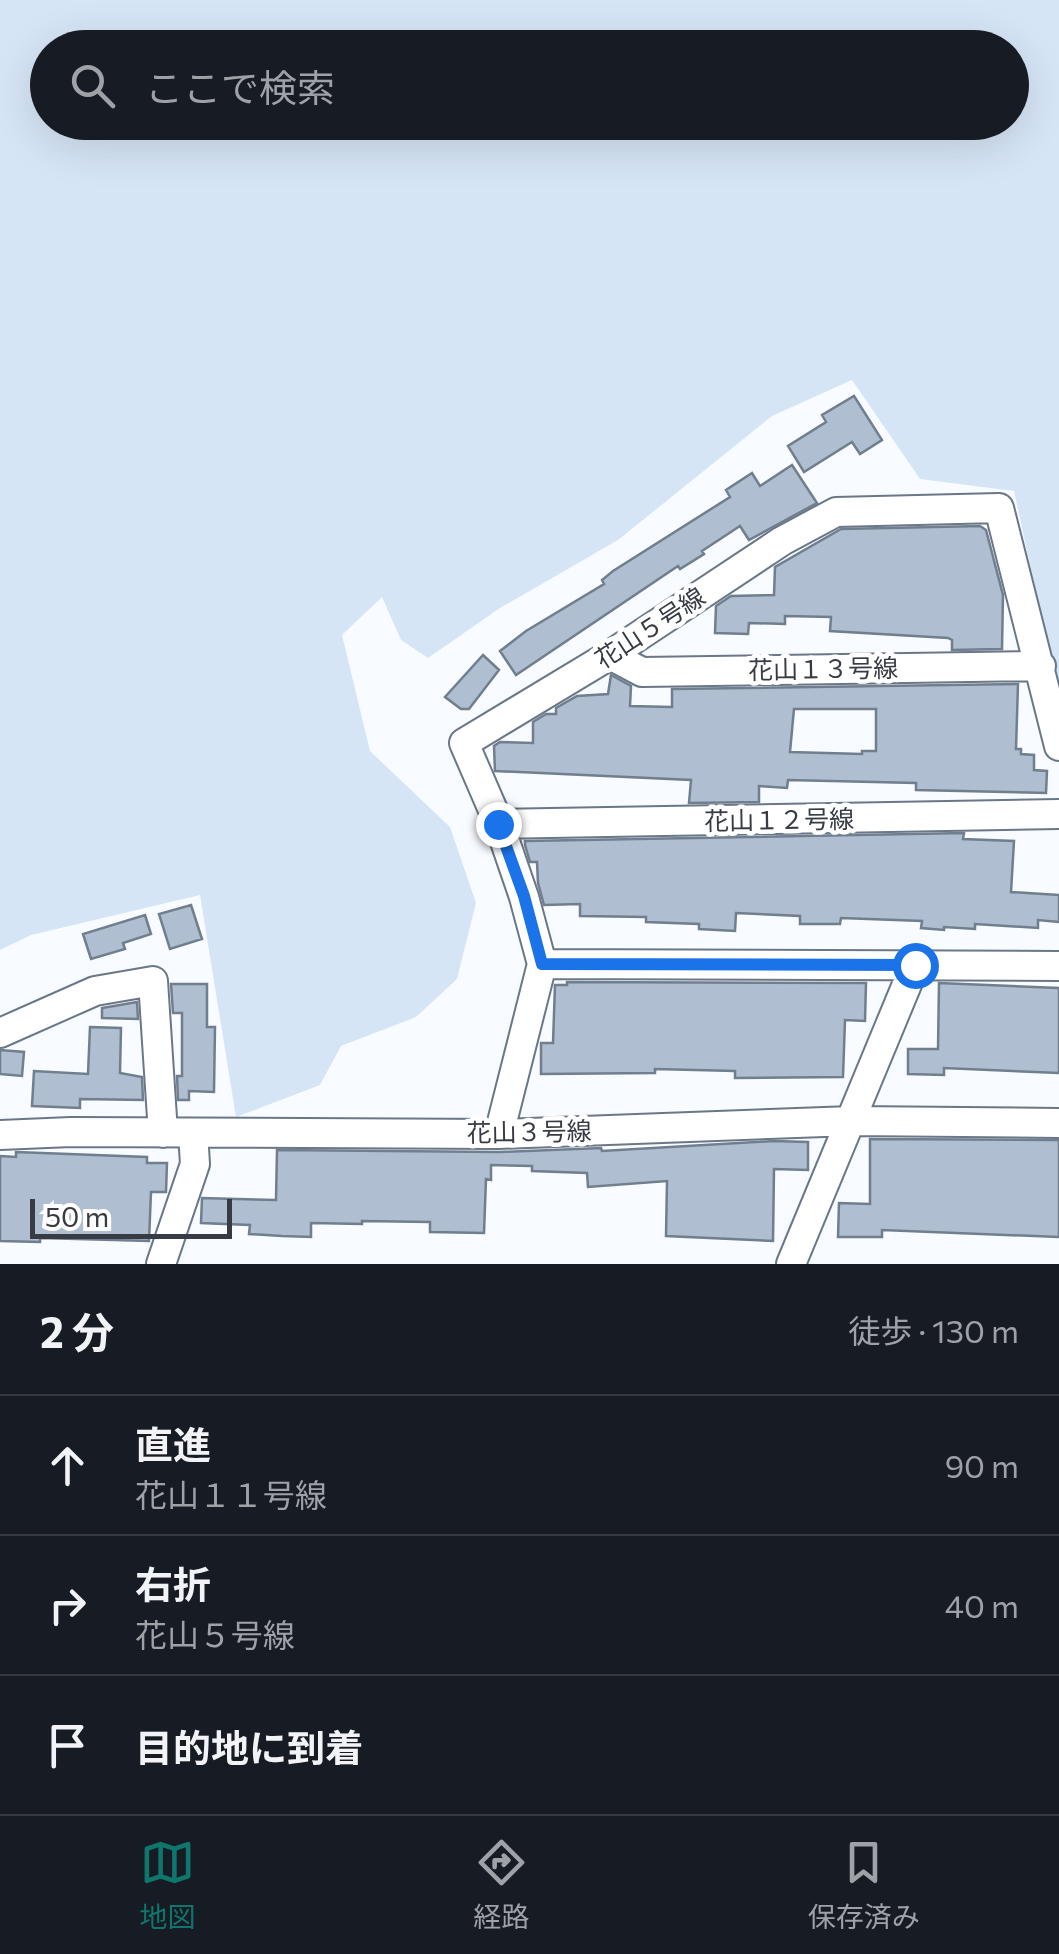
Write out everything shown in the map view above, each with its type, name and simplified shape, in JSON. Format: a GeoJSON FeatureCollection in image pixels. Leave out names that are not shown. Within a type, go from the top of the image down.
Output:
{"type":"FeatureCollection","features":[{"type":"Feature","properties":{"kind":"street","name":"花山５号線"},"geometry":{"type":"LineString","coordinates":[[498,1134],[542,964],[524,896],[464,743],[610,655],[782,541],[836,512],[999,508],[1059,746]]}},
{"type":"Feature","properties":{"kind":"street","name":"花山１３号線"},"geometry":{"type":"LineString","coordinates":[[610,655],[642,672],[1040,666]]}},
{"type":"Feature","properties":{"kind":"street","name":"花山１２号線"},"geometry":{"type":"LineString","coordinates":[[498,824],[1059,814]]}},
{"type":"Feature","properties":{"kind":"street"},"geometry":{"type":"LineString","coordinates":[[542,964],[1059,966]]}},
{"type":"Feature","properties":{"kind":"street"},"geometry":{"type":"LineString","coordinates":[[790,1264],[915,965]]}},
{"type":"Feature","properties":{"kind":"street"},"geometry":{"type":"LineString","coordinates":[[0,1033],[95,991],[153,981],[163,1133]]}},
{"type":"Feature","properties":{"kind":"street","name":"花山３号線"},"geometry":{"type":"LineString","coordinates":[[0,1135],[498,1134],[852,1121],[1059,1123]]}},
{"type":"Feature","properties":{"kind":"street"},"geometry":{"type":"LineString","coordinates":[[161,1264],[194,1164],[193,1133]]}},
{"type":"Feature","properties":{"kind":"shaded area"},"geometry":{"type":"Polygon","coordinates":[[[0,0],[1059,0],[1059,698],[1014,491],[920,479],[852,380],[772,416],[618,540],[500,608],[428,658],[401,640],[382,597],[342,635],[370,751],[450,827],[476,903],[457,979],[416,1017],[341,1046],[320,1085],[236,1117],[200,895],[31,935],[0,950],[0,0]]]}},
{"type":"Feature","properties":{"kind":"building"},"geometry":{"type":"Polygon","coordinates":[[[854,396],[882,440],[860,454],[852,442],[804,472],[788,446],[826,422],[822,415],[854,396]]]}},
{"type":"Feature","properties":{"kind":"building"},"geometry":{"type":"Polygon","coordinates":[[[792,465],[817,503],[749,540],[740,526],[702,551],[704,554],[680,569],[678,566],[516,675],[500,651],[526,631],[604,584],[602,580],[613,571],[730,497],[726,490],[752,473],[760,486],[792,465]]]}},
{"type":"Feature","properties":{"kind":"building"},"geometry":{"type":"Polygon","coordinates":[[[980,526],[986,530],[1003,595],[1002,649],[952,650],[952,640],[948,638],[830,631],[831,617],[785,616],[785,624],[749,623],[748,634],[715,633],[716,606],[731,596],[774,595],[775,567],[841,529],[980,526]]]}},
{"type":"Feature","properties":{"kind":"building"},"geometry":{"type":"Polygon","coordinates":[[[483,655],[499,670],[469,709],[461,709],[445,697],[483,655]]]}},
{"type":"Feature","properties":{"kind":"building"},"geometry":{"type":"Polygon","coordinates":[[[611,675],[631,686],[630,706],[672,707],[672,689],[1018,684],[1016,749],[1021,749],[1021,754],[1034,755],[1034,770],[1047,771],[1046,793],[916,790],[916,783],[788,780],[787,788],[759,786],[759,802],[689,803],[691,780],[495,771],[494,746],[500,742],[533,743],[533,722],[546,714],[556,714],[556,708],[577,696],[608,694],[611,675]],[[794,709],[790,752],[876,751],[876,709],[794,709]]]}},
{"type":"Feature","properties":{"kind":"building"},"geometry":{"type":"Polygon","coordinates":[[[964,833],[963,839],[1014,841],[1011,892],[1059,895],[1059,922],[1038,920],[1038,928],[975,924],[975,929],[944,930],[921,928],[922,921],[841,918],[840,924],[800,924],[800,916],[736,913],[735,931],[699,929],[699,924],[646,922],[646,917],[580,916],[580,904],[544,905],[537,862],[530,862],[525,845],[525,841],[964,833]]]}},
{"type":"Feature","properties":{"kind":"building"},"geometry":{"type":"Polygon","coordinates":[[[191,905],[202,939],[170,949],[159,914],[191,905]]]}},
{"type":"Feature","properties":{"kind":"building"},"geometry":{"type":"Polygon","coordinates":[[[145,915],[151,934],[123,943],[125,949],[91,959],[83,934],[145,915]]]}},
{"type":"Feature","properties":{"kind":"building"},"geometry":{"type":"Polygon","coordinates":[[[866,983],[865,1021],[845,1020],[843,1077],[735,1078],[735,1071],[655,1069],[655,1073],[541,1074],[541,1043],[553,1043],[555,985],[866,983]]]}},
{"type":"Feature","properties":{"kind":"building"},"geometry":{"type":"Polygon","coordinates":[[[939,983],[1059,988],[1059,1073],[944,1068],[944,1075],[908,1074],[908,1049],[938,1049],[939,983]]]}},
{"type":"Feature","properties":{"kind":"building"},"geometry":{"type":"Polygon","coordinates":[[[171,984],[207,984],[207,1027],[215,1027],[214,1092],[189,1091],[189,1100],[178,1100],[182,1013],[173,1013],[171,984]]]}},
{"type":"Feature","properties":{"kind":"building"},"geometry":{"type":"Polygon","coordinates":[[[137,1002],[138,1019],[102,1018],[102,1008],[137,1002]]]}},
{"type":"Feature","properties":{"kind":"building"},"geometry":{"type":"Polygon","coordinates":[[[90,1027],[121,1028],[120,1073],[142,1077],[143,1100],[80,1099],[80,1108],[32,1106],[34,1071],[88,1074],[90,1027]]]}},
{"type":"Feature","properties":{"kind":"building"},"geometry":{"type":"Polygon","coordinates":[[[0,1050],[24,1052],[22,1076],[0,1074],[0,1050]]]}},
{"type":"Feature","properties":{"kind":"building"},"geometry":{"type":"Polygon","coordinates":[[[870,1139],[1059,1140],[1059,1237],[882,1230],[882,1237],[838,1237],[839,1203],[870,1204],[870,1139]]]}},
{"type":"Feature","properties":{"kind":"building"},"geometry":{"type":"Polygon","coordinates":[[[808,1142],[808,1170],[774,1169],[773,1241],[666,1236],[667,1181],[588,1187],[587,1173],[532,1171],[532,1166],[491,1165],[491,1180],[486,1179],[484,1233],[430,1232],[430,1222],[362,1221],[311,1223],[311,1237],[282,1236],[249,1234],[250,1225],[201,1223],[202,1198],[276,1200],[277,1150],[602,1151],[808,1142]]]}},
{"type":"Feature","properties":{"kind":"building"},"geometry":{"type":"Polygon","coordinates":[[[16,1152],[147,1157],[147,1163],[167,1163],[166,1192],[151,1192],[149,1241],[0,1241],[0,1156],[16,1157],[16,1152]]]}},
{"type":"Feature","properties":{"kind":"route"},"geometry":{"type":"LineString","coordinates":[[498,824],[524,896],[542,964],[915,965]]}}]}
